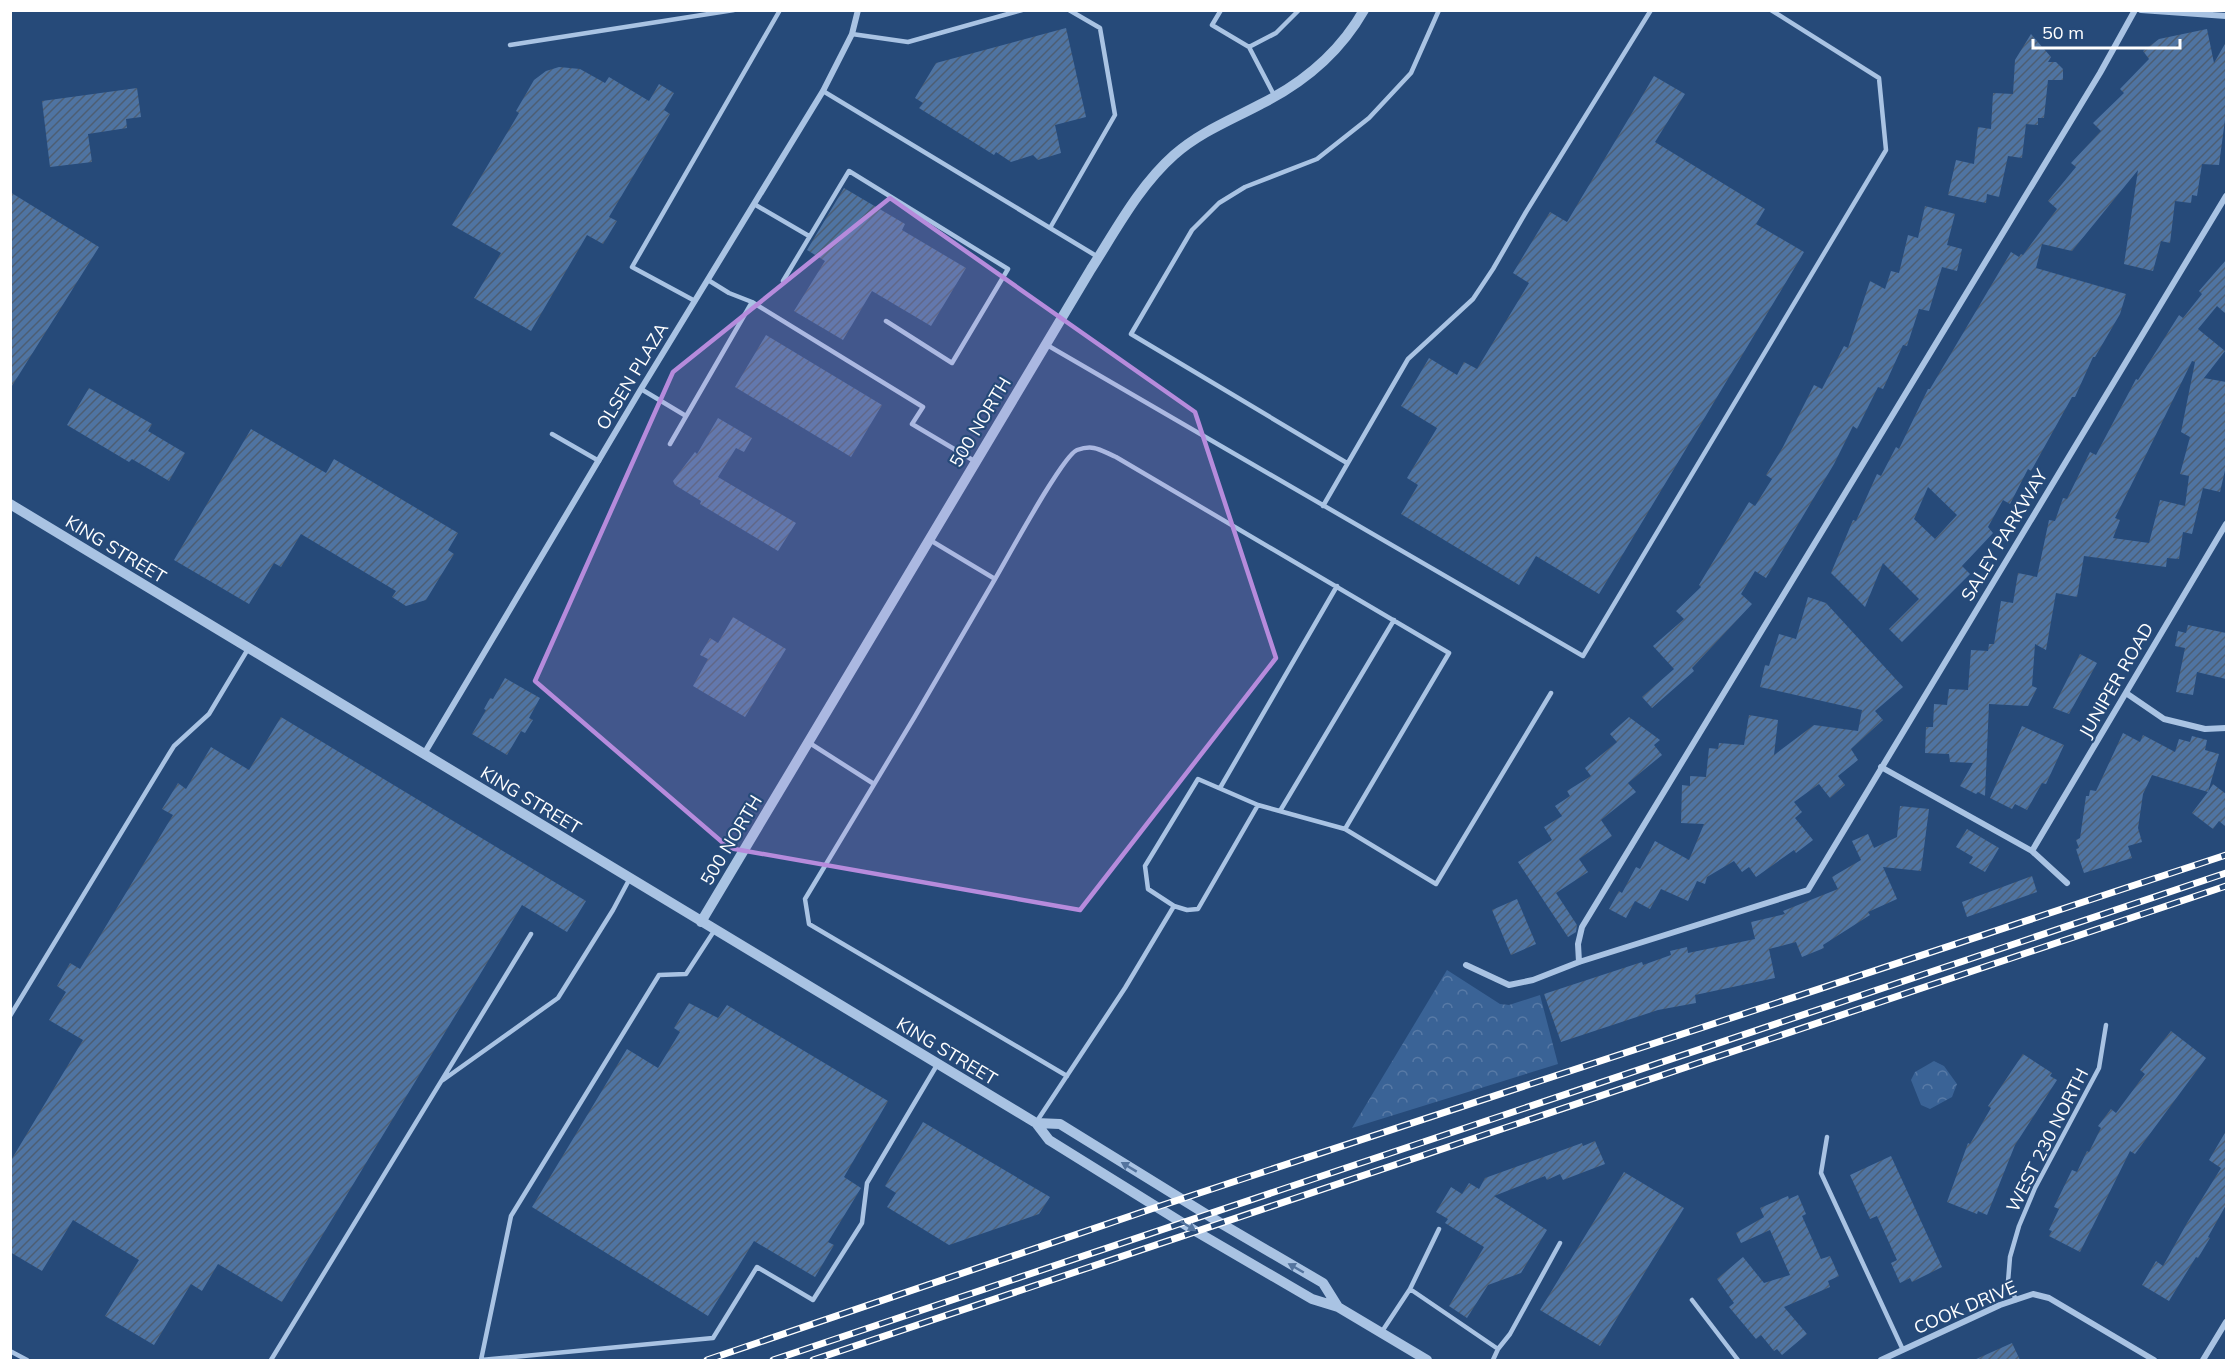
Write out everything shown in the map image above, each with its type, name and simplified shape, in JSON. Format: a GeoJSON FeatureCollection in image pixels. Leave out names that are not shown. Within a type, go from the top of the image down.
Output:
{"type":"FeatureCollection","features":[{"type":"Feature","properties":{"kind":"street","name":"OLSEN PLAZA"},"geometry":{"type":"LineString","coordinates":[[424,754],[641,389],[823,91],[852,34],[858,10]]}},
{"type":"Feature","properties":{"kind":"street","name":"500 NORTH"},"geometry":{"type":"LineString","coordinates":[[701,922],[1099,257],[1140,194],[1175,154],[1201,135],[1275,97],[1330,56],[1351,32],[1364,10]]}},
{"type":"Feature","properties":{"kind":"street"},"geometry":{"type":"LineString","coordinates":[[1466,965],[1509,985],[1533,980],[1580,962],[1578,944],[1582,927],[2094,82],[2135,10]]}},
{"type":"Feature","properties":{"kind":"street"},"geometry":{"type":"LineString","coordinates":[[2141,10],[2226,16]]}},
{"type":"Feature","properties":{"kind":"street","name":"SALEY PARKWAY"},"geometry":{"type":"LineString","coordinates":[[1580,962],[1808,890],[2226,196]]}},
{"type":"Feature","properties":{"kind":"street","name":"KING STREET"},"geometry":{"type":"LineString","coordinates":[[10,504],[629,880],[1036,1123],[1049,1140],[1197,1232],[1312,1299],[1338,1307],[1426,1360]]}},
{"type":"Feature","properties":{"kind":"street","name":"JUNIPER ROAD"},"geometry":{"type":"LineString","coordinates":[[2032,851],[2226,524]]}},
{"type":"Feature","properties":{"kind":"street"},"geometry":{"type":"LineString","coordinates":[[2126,693],[2164,719],[2205,729],[2226,728]]}},
{"type":"Feature","properties":{"kind":"street"},"geometry":{"type":"LineString","coordinates":[[1881,767],[2032,851],[2067,883]]}},
{"type":"Feature","properties":{"kind":"street","name":"KING STREET"},"geometry":{"type":"LineString","coordinates":[[1036,1123],[1060,1124],[1323,1283],[1338,1307]]}},
{"type":"Feature","properties":{"kind":"street","name":"COOK DRIVE"},"geometry":{"type":"LineString","coordinates":[[1881,1360],[2000,1305],[2033,1294],[2049,1298],[2154,1360]]}},
{"type":"Feature","properties":{"kind":"street"},"geometry":{"type":"LineString","coordinates":[[2203,1360],[2226,1322]]}},
{"type":"Feature","properties":{"kind":"lane"},"geometry":{"type":"LineString","coordinates":[[510,45],[734,10]]}},
{"type":"Feature","properties":{"kind":"lane"},"geometry":{"type":"LineString","coordinates":[[695,301],[632,267],[780,10]]}},
{"type":"Feature","properties":{"kind":"lane"},"geometry":{"type":"LineString","coordinates":[[852,34],[908,42],[1022,10]]}},
{"type":"Feature","properties":{"kind":"lane"},"geometry":{"type":"LineString","coordinates":[[1050,228],[1115,115],[1100,28],[1069,10]]}},
{"type":"Feature","properties":{"kind":"lane"},"geometry":{"type":"LineString","coordinates":[[1221,10],[1212,26],[1249,47],[1275,97]]}},
{"type":"Feature","properties":{"kind":"lane"},"geometry":{"type":"LineString","coordinates":[[1249,47],[1276,33],[1299,10]]}},
{"type":"Feature","properties":{"kind":"lane"},"geometry":{"type":"LineString","coordinates":[[1347,463],[1131,334],[1192,230],[1219,203],[1245,187],[1317,159],[1369,118],[1411,73],[1439,10]]}},
{"type":"Feature","properties":{"kind":"lane"},"geometry":{"type":"LineString","coordinates":[[1323,506],[1407,360],[1473,299],[1493,269],[1651,10]]}},
{"type":"Feature","properties":{"kind":"lane"},"geometry":{"type":"LineString","coordinates":[[1047,345],[1583,657],[1886,150],[1879,78],[1771,10]]}},
{"type":"Feature","properties":{"kind":"lane"},"geometry":{"type":"LineString","coordinates":[[823,91],[1099,257]]}},
{"type":"Feature","properties":{"kind":"lane"},"geometry":{"type":"LineString","coordinates":[[783,281],[849,171],[1008,268],[952,363],[886,321]]}},
{"type":"Feature","properties":{"kind":"lane"},"geometry":{"type":"LineString","coordinates":[[754,204],[809,236]]}},
{"type":"Feature","properties":{"kind":"lane"},"geometry":{"type":"LineString","coordinates":[[708,280],[729,293],[752,302],[923,407],[912,424],[976,462]]}},
{"type":"Feature","properties":{"kind":"lane"},"geometry":{"type":"LineString","coordinates":[[670,444],[752,302]]}},
{"type":"Feature","properties":{"kind":"lane"},"geometry":{"type":"LineString","coordinates":[[641,389],[686,416]]}},
{"type":"Feature","properties":{"kind":"lane"},"geometry":{"type":"LineString","coordinates":[[552,434],[599,461]]}},
{"type":"Feature","properties":{"kind":"lane"},"geometry":{"type":"LineString","coordinates":[[1066,1076],[809,924],[805,899],[1051,482],[1074,451],[1094,446],[1116,457],[1449,653],[1345,829]]}},
{"type":"Feature","properties":{"kind":"lane"},"geometry":{"type":"LineString","coordinates":[[930,540],[995,579]]}},
{"type":"Feature","properties":{"kind":"lane"},"geometry":{"type":"LineString","coordinates":[[1220,788],[1336,586]]}},
{"type":"Feature","properties":{"kind":"lane"},"geometry":{"type":"LineString","coordinates":[[1280,812],[1394,620]]}},
{"type":"Feature","properties":{"kind":"lane"},"geometry":{"type":"LineString","coordinates":[[10,1016],[174,746],[209,714],[249,649]]}},
{"type":"Feature","properties":{"kind":"lane"},"geometry":{"type":"LineString","coordinates":[[1258,806],[1198,909],[1187,910],[1174,906],[1148,889],[1145,866],[1198,779],[1258,806],[1345,829],[1436,884],[1551,693]]}},
{"type":"Feature","properties":{"kind":"lane"},"geometry":{"type":"LineString","coordinates":[[808,742],[874,784]]}},
{"type":"Feature","properties":{"kind":"lane"},"geometry":{"type":"LineString","coordinates":[[441,1082],[558,998],[629,880]]}},
{"type":"Feature","properties":{"kind":"lane"},"geometry":{"type":"LineString","coordinates":[[1036,1123],[1125,988],[1174,906]]}},
{"type":"Feature","properties":{"kind":"lane"},"geometry":{"type":"LineString","coordinates":[[714,931],[686,974],[659,975],[511,1216],[481,1360],[713,1338],[758,1267],[813,1299],[862,1223],[867,1183],[937,1065]]}},
{"type":"Feature","properties":{"kind":"lane"},"geometry":{"type":"LineString","coordinates":[[271,1360],[531,934]]}},
{"type":"Feature","properties":{"kind":"lane","name":"WEST 230 NORTH"},"geometry":{"type":"LineString","coordinates":[[2016,1300],[2008,1282],[2010,1257],[2019,1226],[2035,1188],[2099,1068],[2106,1025]]}},
{"type":"Feature","properties":{"kind":"lane"},"geometry":{"type":"LineString","coordinates":[[1827,1137],[1821,1173],[1902,1350]]}},
{"type":"Feature","properties":{"kind":"lane"},"geometry":{"type":"LineString","coordinates":[[1381,1333],[1410,1289],[1439,1230]]}},
{"type":"Feature","properties":{"kind":"lane"},"geometry":{"type":"LineString","coordinates":[[1493,1360],[1498,1349],[1510,1334],[1560,1243]]}},
{"type":"Feature","properties":{"kind":"lane"},"geometry":{"type":"LineString","coordinates":[[1410,1289],[1498,1349]]}},
{"type":"Feature","properties":{"kind":"lane"},"geometry":{"type":"LineString","coordinates":[[1692,1300],[1738,1360]]}},
{"type":"Feature","properties":{"kind":"lane"},"geometry":{"type":"LineString","coordinates":[[10,1351],[27,1360]]}},
{"type":"Feature","properties":{"kind":"highlighted area"},"geometry":{"type":"Polygon","coordinates":[[[890,198],[1195,412],[1276,658],[1080,910],[729,848],[535,681],[673,372],[890,198]]]}},
{"type":"Feature","properties":{"kind":"green space"},"geometry":{"type":"Polygon","coordinates":[[[1447,970],[1500,1004],[1509,1005],[1540,995],[1558,1064],[1352,1128],[1447,970]]]}},
{"type":"Feature","properties":{"kind":"green space"},"geometry":{"type":"Polygon","coordinates":[[[1934,1061],[1944,1066],[1957,1084],[1952,1097],[1930,1109],[1921,1105],[1911,1080],[1915,1072],[1934,1061]]]}},
{"type":"Feature","properties":{"kind":"building"},"geometry":{"type":"Polygon","coordinates":[[[1066,28],[1086,117],[1055,125],[1061,153],[1038,160],[1033,155],[1011,162],[996,152],[994,155],[919,108],[923,103],[915,98],[936,63],[1066,28]]]}},
{"type":"Feature","properties":{"kind":"building"},"geometry":{"type":"Polygon","coordinates":[[[2207,29],[2214,63],[2226,42],[2226,112],[2219,165],[2202,164],[2197,196],[2192,195],[2191,203],[2175,201],[2170,243],[2161,241],[2153,271],[2124,264],[2138,170],[2072,251],[2042,244],[2036,268],[2126,294],[2120,314],[2093,357],[2075,397],[2072,397],[2031,471],[2028,469],[2010,504],[2003,500],[1988,527],[1993,533],[1962,566],[1970,574],[1902,642],[1889,629],[1919,599],[1883,563],[1865,607],[1831,573],[1853,520],[1856,521],[1877,474],[1881,476],[1896,447],[1899,449],[1928,389],[2011,252],[2019,257],[2023,255],[2057,209],[2048,201],[2076,167],[2071,163],[2101,131],[2093,123],[2124,93],[2120,89],[2149,59],[2143,51],[2159,39],[2207,29]],[[1928,487],[1914,519],[1935,539],[1957,515],[1928,487]]]}},
{"type":"Feature","properties":{"kind":"building"},"geometry":{"type":"Polygon","coordinates":[[[2031,34],[2051,57],[2048,62],[2056,62],[2063,69],[2063,80],[2048,80],[2044,118],[2038,118],[2038,125],[2026,124],[2022,158],[2008,156],[1999,197],[1987,194],[1986,203],[1948,195],[1956,160],[1974,164],[1978,127],[1991,129],[1993,93],[2013,94],[2015,60],[2031,34]]]}},
{"type":"Feature","properties":{"kind":"building"},"geometry":{"type":"Polygon","coordinates":[[[559,67],[580,69],[605,83],[609,77],[649,101],[659,84],[674,93],[664,110],[670,114],[609,217],[617,221],[603,244],[587,235],[531,331],[474,298],[501,253],[452,225],[519,113],[516,111],[534,80],[546,71],[559,67]]]}},
{"type":"Feature","properties":{"kind":"building"},"geometry":{"type":"Polygon","coordinates":[[[1654,76],[1685,94],[1655,142],[1765,209],[1756,224],[1804,252],[1599,594],[1536,556],[1519,585],[1401,514],[1418,485],[1407,478],[1437,428],[1401,406],[1429,358],[1457,375],[1464,362],[1477,369],[1529,283],[1513,273],[1550,212],[1567,222],[1654,76]]]}},
{"type":"Feature","properties":{"kind":"building"},"geometry":{"type":"Polygon","coordinates":[[[137,88],[141,117],[126,119],[127,128],[88,134],[92,162],[50,167],[42,101],[137,88]]]}},
{"type":"Feature","properties":{"kind":"building"},"geometry":{"type":"Polygon","coordinates":[[[844,188],[905,224],[902,230],[966,268],[931,326],[872,291],[843,340],[794,311],[825,261],[807,250],[844,188]]]}},
{"type":"Feature","properties":{"kind":"building"},"geometry":{"type":"Polygon","coordinates":[[[10,192],[99,247],[10,389],[10,192]]]}},
{"type":"Feature","properties":{"kind":"building"},"geometry":{"type":"Polygon","coordinates":[[[1925,206],[1955,214],[1947,245],[1962,249],[1957,271],[1942,267],[1929,311],[1919,309],[1907,346],[1903,345],[1883,389],[1878,387],[1857,429],[1853,426],[1834,464],[1766,578],[1755,571],[1741,594],[1752,604],[1692,668],[1694,671],[1652,708],[1642,697],[1674,669],[1653,646],[1684,619],[1676,611],[1701,587],[1699,585],[1749,502],[1755,506],[1772,479],[1766,475],[1783,447],[1814,385],[1822,389],[1844,346],[1848,348],[1870,281],[1885,289],[1891,271],[1899,273],[1908,235],[1918,238],[1925,206]]]}},
{"type":"Feature","properties":{"kind":"building"},"geometry":{"type":"Polygon","coordinates":[[[2226,260],[2226,314],[2217,306],[2198,329],[2225,351],[2204,378],[2226,382],[2226,466],[2220,492],[2203,488],[2192,534],[2183,532],[2179,559],[2167,558],[2166,567],[2084,556],[2077,597],[2056,593],[2046,650],[2035,644],[2032,686],[2037,688],[2028,706],[1989,704],[1985,796],[1978,792],[1976,794],[1960,786],[1973,763],[1950,762],[1949,754],[1925,753],[1926,727],[1933,727],[1934,704],[1947,705],[1949,689],[1968,690],[1971,650],[1988,651],[1989,644],[1994,644],[2001,601],[2013,603],[2018,573],[2037,577],[2049,520],[2055,521],[2063,498],[2067,499],[2090,452],[2096,455],[2136,379],[2138,380],[2179,315],[2183,318],[2202,294],[2199,291],[2226,260]],[[2192,361],[2115,518],[2120,520],[2113,538],[2149,543],[2160,500],[2185,506],[2189,476],[2180,474],[2190,437],[2181,432],[2195,362],[2192,361]]]}},
{"type":"Feature","properties":{"kind":"building"},"geometry":{"type":"Polygon","coordinates":[[[766,335],[882,405],[851,457],[735,387],[766,335]]]}},
{"type":"Feature","properties":{"kind":"building"},"geometry":{"type":"Polygon","coordinates":[[[89,388],[152,424],[148,431],[185,453],[169,481],[132,459],[129,462],[67,425],[89,388]]]}},
{"type":"Feature","properties":{"kind":"building"},"geometry":{"type":"Polygon","coordinates":[[[718,418],[752,438],[744,452],[736,448],[718,477],[796,523],[778,551],[700,504],[701,501],[675,485],[673,481],[695,452],[697,454],[718,418]]]}},
{"type":"Feature","properties":{"kind":"building"},"geometry":{"type":"Polygon","coordinates":[[[251,429],[326,473],[334,459],[458,533],[448,550],[454,554],[426,600],[406,606],[392,597],[396,591],[301,534],[281,567],[274,563],[249,604],[174,560],[251,429]]]}},
{"type":"Feature","properties":{"kind":"building"},"geometry":{"type":"Polygon","coordinates":[[[1808,597],[1826,603],[1903,687],[1875,711],[1883,720],[1851,749],[1858,760],[1838,776],[1845,785],[1830,798],[1819,784],[1794,802],[1802,812],[1795,818],[1813,840],[1796,853],[1794,850],[1756,877],[1749,867],[1742,872],[1734,861],[1707,877],[1705,884],[1697,881],[1688,901],[1661,889],[1650,909],[1635,901],[1626,918],[1609,909],[1619,891],[1622,893],[1636,867],[1640,869],[1655,841],[1689,860],[1704,824],[1681,823],[1682,785],[1690,786],[1690,776],[1706,777],[1709,748],[1718,749],[1719,743],[1744,745],[1749,715],[1778,720],[1774,755],[1814,725],[1858,731],[1862,710],[1760,687],[1765,665],[1769,666],[1779,634],[1796,639],[1808,597]]]}},
{"type":"Feature","properties":{"kind":"building"},"geometry":{"type":"Polygon","coordinates":[[[733,617],[786,649],[745,717],[693,686],[708,659],[700,655],[701,653],[710,638],[718,643],[733,617]]]}},
{"type":"Feature","properties":{"kind":"building"},"geometry":{"type":"Polygon","coordinates":[[[2188,625],[2226,633],[2226,679],[2197,672],[2193,695],[2176,692],[2185,648],[2175,646],[2178,631],[2186,633],[2188,625]]]}},
{"type":"Feature","properties":{"kind":"building"},"geometry":{"type":"Polygon","coordinates":[[[2080,654],[2097,663],[2069,714],[2053,708],[2080,654]]]}},
{"type":"Feature","properties":{"kind":"building"},"geometry":{"type":"Polygon","coordinates":[[[505,678],[540,698],[529,718],[533,720],[525,733],[521,731],[507,755],[472,734],[490,698],[493,699],[505,678]]]}},
{"type":"Feature","properties":{"kind":"building"},"geometry":{"type":"Polygon","coordinates":[[[281,717],[586,901],[567,932],[522,905],[282,1302],[218,1264],[202,1291],[191,1284],[154,1345],[105,1316],[139,1260],[73,1220],[42,1271],[10,1252],[10,1162],[83,1040],[49,1020],[66,992],[57,986],[70,963],[80,969],[173,815],[162,809],[178,783],[186,789],[211,747],[249,770],[281,717]]]}},
{"type":"Feature","properties":{"kind":"building"},"geometry":{"type":"Polygon","coordinates":[[[1629,717],[1660,740],[1654,745],[1662,755],[1628,783],[1636,792],[1601,820],[1612,836],[1579,859],[1588,872],[1556,893],[1577,925],[1576,932],[1568,937],[1518,862],[1552,840],[1544,827],[1562,816],[1555,806],[1570,796],[1567,791],[1591,776],[1585,768],[1617,742],[1610,734],[1629,717]]]}},
{"type":"Feature","properties":{"kind":"building"},"geometry":{"type":"Polygon","coordinates":[[[2022,726],[2064,745],[2046,784],[2042,783],[2027,810],[2015,804],[2012,809],[1990,798],[2022,726]]]}},
{"type":"Feature","properties":{"kind":"building"},"geometry":{"type":"Polygon","coordinates":[[[2123,733],[2140,742],[2143,735],[2175,752],[2179,739],[2190,742],[2192,736],[2207,740],[2205,750],[2219,754],[2208,792],[2152,775],[2143,794],[2138,828],[2142,842],[2128,846],[2132,858],[2084,873],[2076,849],[2079,848],[2076,840],[2080,838],[2086,796],[2089,796],[2090,790],[2096,791],[2123,733]]]}},
{"type":"Feature","properties":{"kind":"building"},"geometry":{"type":"Polygon","coordinates":[[[2213,784],[2226,794],[2226,827],[2219,821],[2213,829],[2192,813],[2213,784]]]}},
{"type":"Feature","properties":{"kind":"building"},"geometry":{"type":"Polygon","coordinates":[[[1900,806],[1929,809],[1921,871],[1883,867],[1897,899],[1868,912],[1870,915],[1823,945],[1824,948],[1802,957],[1796,942],[1769,949],[1775,978],[1695,995],[1696,1003],[1658,1010],[1561,1042],[1544,994],[1642,962],[1643,965],[1671,955],[1670,951],[1687,947],[1688,953],[1755,939],[1751,922],[1785,914],[1783,911],[1838,889],[1832,877],[1861,860],[1852,841],[1868,834],[1874,848],[1897,837],[1900,806]]]}},
{"type":"Feature","properties":{"kind":"building"},"geometry":{"type":"Polygon","coordinates":[[[1967,829],[1999,848],[1985,872],[1969,863],[1973,857],[1956,847],[1967,829]]]}},
{"type":"Feature","properties":{"kind":"building"},"geometry":{"type":"Polygon","coordinates":[[[2032,876],[2037,892],[1967,917],[1962,902],[2032,876]]]}},
{"type":"Feature","properties":{"kind":"building"},"geometry":{"type":"Polygon","coordinates":[[[1517,899],[1536,944],[1511,955],[1492,910],[1517,899]]]}},
{"type":"Feature","properties":{"kind":"building"},"geometry":{"type":"Polygon","coordinates":[[[689,1003],[718,1018],[727,1005],[888,1101],[844,1177],[861,1188],[828,1242],[834,1245],[815,1277],[754,1241],[708,1316],[532,1207],[627,1049],[658,1068],[680,1032],[674,1028],[689,1003]]]}},
{"type":"Feature","properties":{"kind":"building"},"geometry":{"type":"Polygon","coordinates":[[[2171,1031],[2206,1058],[2135,1154],[2130,1151],[2080,1252],[2049,1236],[2052,1231],[2049,1230],[2059,1209],[2054,1207],[2072,1170],[2077,1172],[2087,1151],[2089,1152],[2101,1128],[2098,1126],[2111,1109],[2116,1113],[2145,1074],[2140,1070],[2171,1031]]]}},
{"type":"Feature","properties":{"kind":"building"},"geometry":{"type":"Polygon","coordinates":[[[2023,1054],[2052,1073],[2050,1076],[2057,1080],[2015,1145],[1987,1215],[1978,1211],[1977,1214],[1947,1202],[1968,1143],[1970,1144],[1991,1108],[1988,1106],[2023,1054]]]}},
{"type":"Feature","properties":{"kind":"building"},"geometry":{"type":"Polygon","coordinates":[[[923,1122],[1050,1197],[1039,1214],[949,1245],[887,1207],[896,1193],[885,1186],[923,1122]]]}},
{"type":"Feature","properties":{"kind":"building"},"geometry":{"type":"Polygon","coordinates":[[[2226,1131],[2226,1205],[2208,1237],[2210,1238],[2169,1301],[2142,1285],[2156,1261],[2163,1266],[2221,1168],[2209,1160],[2226,1131]]]}},
{"type":"Feature","properties":{"kind":"building"},"geometry":{"type":"Polygon","coordinates":[[[1595,1141],[1605,1164],[1563,1180],[1560,1174],[1547,1180],[1545,1176],[1494,1196],[1547,1230],[1521,1273],[1488,1285],[1467,1318],[1449,1306],[1484,1247],[1445,1223],[1448,1219],[1436,1212],[1451,1187],[1462,1194],[1469,1183],[1479,1189],[1485,1178],[1582,1143],[1583,1146],[1595,1141]]]}},
{"type":"Feature","properties":{"kind":"building"},"geometry":{"type":"Polygon","coordinates":[[[1891,1156],[1942,1267],[1912,1282],[1910,1278],[1900,1283],[1891,1263],[1897,1260],[1877,1216],[1870,1219],[1850,1175],[1891,1156]]]}},
{"type":"Feature","properties":{"kind":"building"},"geometry":{"type":"Polygon","coordinates":[[[1624,1172],[1684,1208],[1600,1346],[1540,1310],[1624,1172]]]}},
{"type":"Feature","properties":{"kind":"building"},"geometry":{"type":"Polygon","coordinates":[[[1798,1195],[1806,1214],[1802,1216],[1821,1259],[1830,1256],[1839,1276],[1828,1281],[1830,1287],[1784,1307],[1807,1334],[1782,1355],[1777,1349],[1774,1351],[1761,1335],[1756,1339],[1729,1307],[1734,1303],[1717,1279],[1743,1257],[1764,1283],[1790,1275],[1770,1230],[1741,1243],[1736,1233],[1764,1217],[1760,1208],[1788,1196],[1789,1199],[1798,1195]]]}},
{"type":"Feature","properties":{"kind":"building"},"geometry":{"type":"Polygon","coordinates":[[[2012,1343],[2020,1360],[1974,1360],[2012,1343]]]}},
{"type":"Feature","properties":{"kind":"railway"},"geometry":{"type":"LineString","coordinates":[[707,1360],[1157,1207],[2226,855]]}},
{"type":"Feature","properties":{"kind":"railway"},"geometry":{"type":"LineString","coordinates":[[773,1360],[2226,873]]}},
{"type":"Feature","properties":{"kind":"railway"},"geometry":{"type":"LineString","coordinates":[[813,1360],[2226,886]]}}]}
